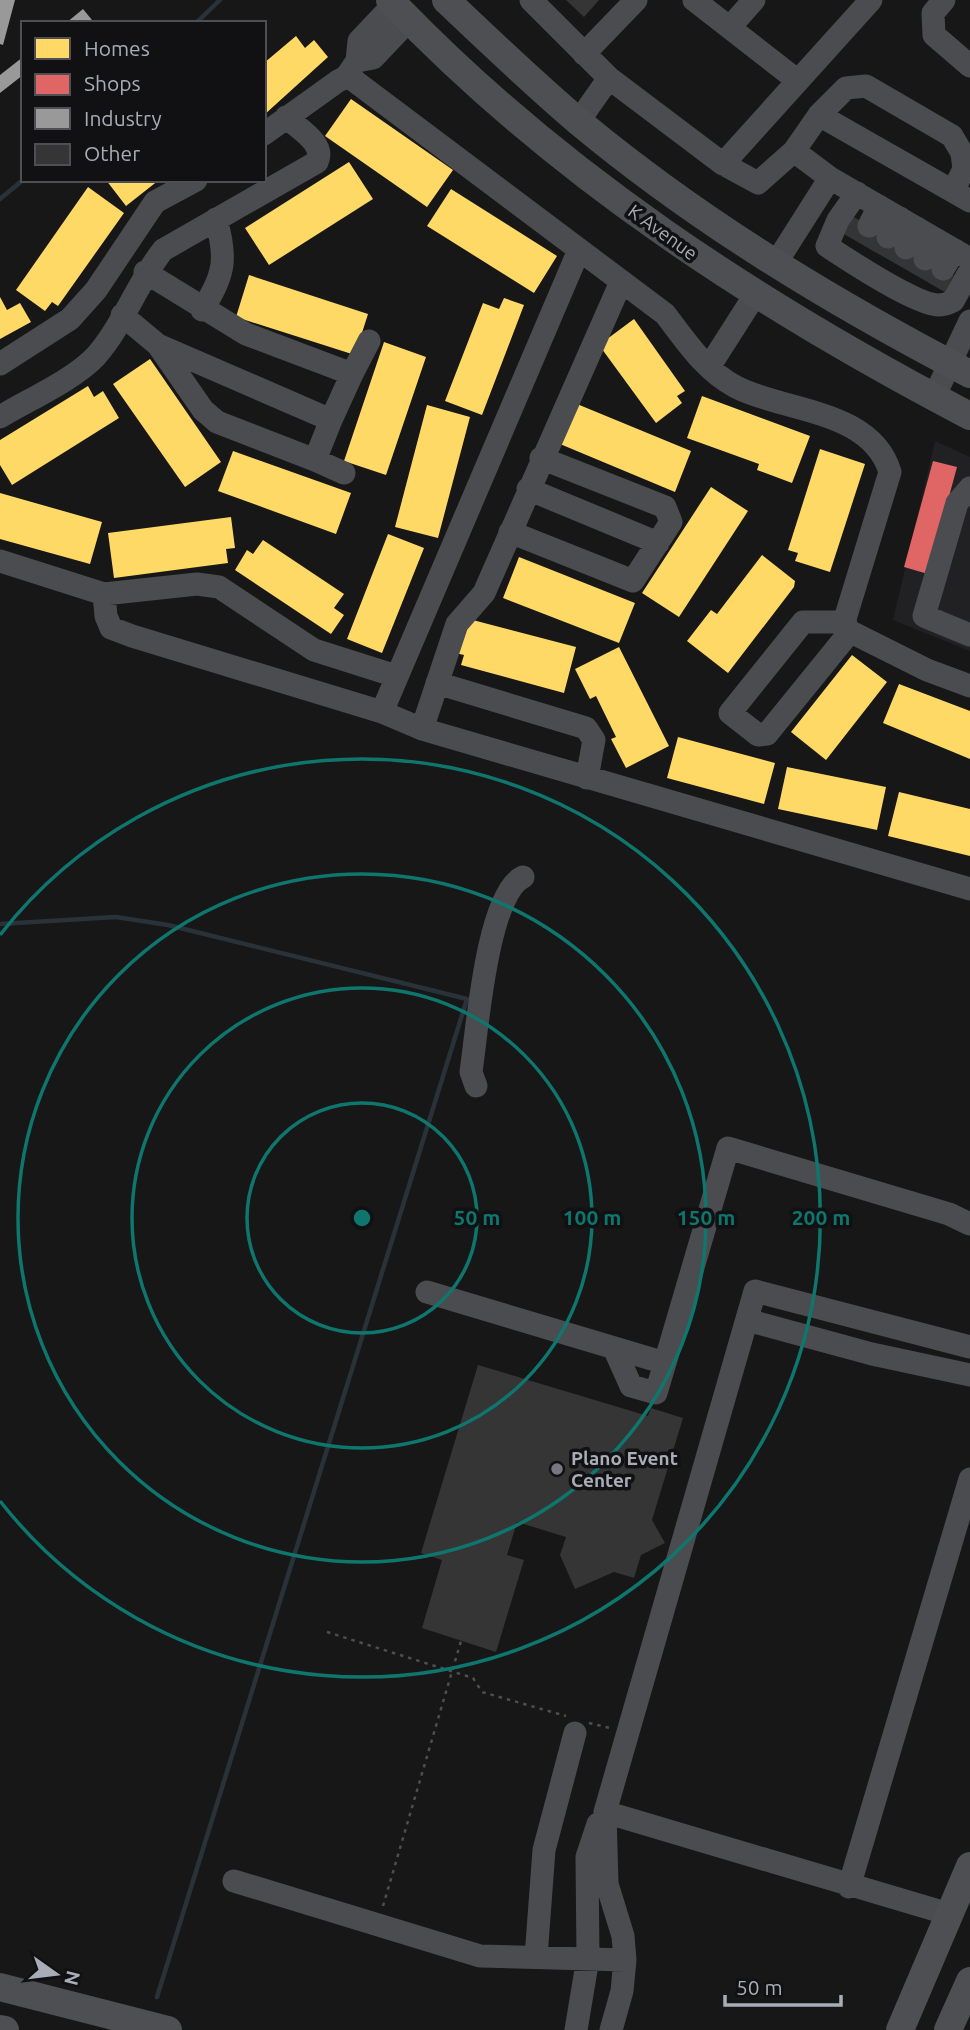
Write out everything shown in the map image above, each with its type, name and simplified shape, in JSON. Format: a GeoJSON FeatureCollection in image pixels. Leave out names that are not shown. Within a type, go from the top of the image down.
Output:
{"type":"FeatureCollection","features":[{"type":"Feature","properties":{"kind":"main road","name":"K Avenue"},"geometry":{"type":"LineString","coordinates":[[446,0],[579,122],[686,203],[854,311],[960,368]]}},
{"type":"Feature","properties":{"kind":"main road","name":"K Avenue"},"geometry":{"type":"LineString","coordinates":[[404,8],[439,52],[555,150],[693,254],[755,295],[970,416]]}},
{"type":"Feature","properties":{"kind":"main road"},"geometry":{"type":"LineString","coordinates":[[555,150],[579,122]]}},
{"type":"Feature","properties":{"kind":"main road"},"geometry":{"type":"LineString","coordinates":[[755,295],[776,263]]}},
{"type":"Feature","properties":{"kind":"main road"},"geometry":{"type":"LineString","coordinates":[[900,2030],[970,1866]]}},
{"type":"Feature","properties":{"kind":"main road"},"geometry":{"type":"LineString","coordinates":[[948,2030],[970,1981]]}},
{"type":"Feature","properties":{"kind":"main road"},"geometry":{"type":"LineString","coordinates":[[0,1987],[167,2030]]}},
{"type":"Feature","properties":{"kind":"main road"},"geometry":{"type":"LineString","coordinates":[[0,2029],[5,2030]]}},
{"type":"Feature","properties":{"kind":"lane"},"geometry":{"type":"LineString","coordinates":[[531,0],[609,78],[723,164],[758,183],[794,151],[820,115],[846,88],[866,86],[922,116],[952,136],[962,153],[964,169],[961,196],[820,115]]}},
{"type":"Feature","properties":{"kind":"lane"},"geometry":{"type":"LineString","coordinates":[[584,54],[636,0]]}},
{"type":"Feature","properties":{"kind":"lane"},"geometry":{"type":"LineString","coordinates":[[694,0],[798,81]]}},
{"type":"Feature","properties":{"kind":"lane"},"geometry":{"type":"LineString","coordinates":[[730,26],[754,0]]}},
{"type":"Feature","properties":{"kind":"lane"},"geometry":{"type":"LineString","coordinates":[[723,164],[871,0]]}},
{"type":"Feature","properties":{"kind":"lane"},"geometry":{"type":"LineString","coordinates":[[944,0],[933,13],[934,35],[970,66]]}},
{"type":"Feature","properties":{"kind":"lane"},"geometry":{"type":"LineString","coordinates":[[404,8],[359,41],[351,69],[352,79],[665,314],[697,359],[737,387],[788,403],[865,435],[886,459],[890,472],[847,628],[767,734],[758,735],[730,713],[803,621],[847,628],[927,670],[970,686]]}},
{"type":"Feature","properties":{"kind":"lane"},"geometry":{"type":"LineString","coordinates":[[266,132],[351,69]]}},
{"type":"Feature","properties":{"kind":"lane"},"geometry":{"type":"LineString","coordinates":[[579,122],[609,78]]}},
{"type":"Feature","properties":{"kind":"lane"},"geometry":{"type":"LineString","coordinates":[[0,417],[64,381],[94,358],[122,315],[145,272],[163,250],[317,162],[321,155],[319,147],[286,117]]}},
{"type":"Feature","properties":{"kind":"lane"},"geometry":{"type":"LineString","coordinates":[[794,151],[830,178],[857,193],[939,306],[953,301],[970,271]]}},
{"type":"Feature","properties":{"kind":"lane"},"geometry":{"type":"LineString","coordinates":[[776,263],[830,178]]}},
{"type":"Feature","properties":{"kind":"lane"},"geometry":{"type":"LineString","coordinates":[[0,364],[70,319],[96,290],[155,202],[192,182]]}},
{"type":"Feature","properties":{"kind":"lane"},"geometry":{"type":"LineString","coordinates":[[857,193],[838,220],[827,246],[905,256]]}},
{"type":"Feature","properties":{"kind":"lane"},"geometry":{"type":"LineString","coordinates":[[812,205],[838,220]]}},
{"type":"Feature","properties":{"kind":"lane"},"geometry":{"type":"LineString","coordinates":[[202,310],[215,291],[225,251],[216,219]]}},
{"type":"Feature","properties":{"kind":"lane"},"geometry":{"type":"LineString","coordinates":[[382,712],[579,250]]}},
{"type":"Feature","properties":{"kind":"lane"},"geometry":{"type":"LineString","coordinates":[[145,272],[202,310],[246,334],[352,374]]}},
{"type":"Feature","properties":{"kind":"lane"},"geometry":{"type":"LineString","coordinates":[[422,729],[457,624],[484,593],[541,458],[621,282]]}},
{"type":"Feature","properties":{"kind":"lane"},"geometry":{"type":"LineString","coordinates":[[709,367],[755,295]]}},
{"type":"Feature","properties":{"kind":"lane"},"geometry":{"type":"LineString","coordinates":[[122,315],[158,345],[203,410],[217,422],[344,473]]}},
{"type":"Feature","properties":{"kind":"lane"},"geometry":{"type":"LineString","coordinates":[[934,397],[960,368],[970,321]]}},
{"type":"Feature","properties":{"kind":"lane"},"geometry":{"type":"LineString","coordinates":[[315,460],[369,341]]}},
{"type":"Feature","properties":{"kind":"lane"},"geometry":{"type":"LineString","coordinates":[[158,345],[331,420]]}},
{"type":"Feature","properties":{"kind":"lane"},"geometry":{"type":"LineString","coordinates":[[510,532],[633,580],[671,522],[665,507],[541,458]]}},
{"type":"Feature","properties":{"kind":"lane"},"geometry":{"type":"LineString","coordinates":[[969,630],[924,616],[957,503],[970,488]]}},
{"type":"Feature","properties":{"kind":"lane"},"geometry":{"type":"LineString","coordinates":[[528,489],[658,543]]}},
{"type":"Feature","properties":{"kind":"lane"},"geometry":{"type":"LineString","coordinates":[[0,561],[104,594],[197,584],[219,587],[314,650],[396,676]]}},
{"type":"Feature","properties":{"kind":"lane"},"geometry":{"type":"LineString","coordinates":[[104,594],[106,617],[111,628],[382,712],[422,729],[970,889]]}},
{"type":"Feature","properties":{"kind":"lane"},"geometry":{"type":"LineString","coordinates":[[437,683],[586,729],[594,740],[587,778]]}},
{"type":"Feature","properties":{"kind":"lane"},"geometry":{"type":"LineString","coordinates":[[476,1086],[471,1072],[489,944],[506,892],[516,880],[523,877]]}},
{"type":"Feature","properties":{"kind":"lane"},"geometry":{"type":"LineString","coordinates":[[614,1348],[631,1386],[656,1393],[728,1148],[949,1214],[970,1224]]}},
{"type":"Feature","properties":{"kind":"lane"},"geometry":{"type":"LineString","coordinates":[[576,2030],[588,1958],[587,1857],[593,1831],[605,1812],[755,1291],[970,1347]]}},
{"type":"Feature","properties":{"kind":"lane"},"geometry":{"type":"LineString","coordinates":[[428,1292],[665,1363]]}},
{"type":"Feature","properties":{"kind":"lane"},"geometry":{"type":"LineString","coordinates":[[747,1320],[872,1354],[970,1375]]}},
{"type":"Feature","properties":{"kind":"lane"},"geometry":{"type":"LineString","coordinates":[[849,1887],[970,1479]]}},
{"type":"Feature","properties":{"kind":"lane"},"geometry":{"type":"LineString","coordinates":[[537,1957],[544,1850],[578,1724]]}},
{"type":"Feature","properties":{"kind":"lane"},"geometry":{"type":"LineString","coordinates":[[605,1812],[849,1887],[949,1914]]}},
{"type":"Feature","properties":{"kind":"lane"},"geometry":{"type":"LineString","coordinates":[[605,1812],[607,1884],[623,1936],[625,1959],[622,1991],[611,2030]]}},
{"type":"Feature","properties":{"kind":"lane"},"geometry":{"type":"LineString","coordinates":[[234,1881],[480,1956],[625,1959]]}},
{"type":"Feature","properties":{"kind":"path"},"geometry":{"type":"LineString","coordinates":[[327,1632],[473,1678],[481,1692],[578,1724],[612,1729]]}},
{"type":"Feature","properties":{"kind":"path"},"geometry":{"type":"LineString","coordinates":[[377,1924],[461,1641]]}},
{"type":"Feature","properties":{"kind":"shaded area"},"geometry":{"type":"Polygon","coordinates":[[[935,441],[970,457],[970,651],[893,620],[935,441]]]}},
{"type":"Feature","properties":{"kind":"building: Homes"},"geometry":{"type":"Polygon","coordinates":[[[296,36],[305,48],[314,40],[328,57],[266,113],[266,61],[296,36]]]}},
{"type":"Feature","properties":{"kind":"building: Homes"},"geometry":{"type":"Polygon","coordinates":[[[351,99],[453,170],[427,207],[325,136],[351,99]]]}},
{"type":"Feature","properties":{"kind":"building: Homes"},"geometry":{"type":"Polygon","coordinates":[[[349,162],[373,199],[269,265],[245,228],[349,162]]]}},
{"type":"Feature","properties":{"kind":"building: Homes"},"geometry":{"type":"Polygon","coordinates":[[[108,182],[156,182],[126,206],[108,182]]]}},
{"type":"Feature","properties":{"kind":"building: Homes"},"geometry":{"type":"Polygon","coordinates":[[[88,187],[124,213],[58,306],[52,302],[45,311],[16,290],[88,187]]]}},
{"type":"Feature","properties":{"kind":"building: Homes"},"geometry":{"type":"Polygon","coordinates":[[[451,189],[557,256],[534,293],[427,226],[451,189]]]}},
{"type":"Feature","properties":{"kind":"building: Homes"},"geometry":{"type":"Polygon","coordinates":[[[249,275],[368,314],[355,355],[236,317],[249,275]]]}},
{"type":"Feature","properties":{"kind":"building: Homes"},"geometry":{"type":"Polygon","coordinates":[[[0,297],[7,310],[20,303],[31,322],[0,339],[0,297]]]}},
{"type":"Feature","properties":{"kind":"building: Homes"},"geometry":{"type":"Polygon","coordinates":[[[504,298],[524,305],[482,415],[445,401],[483,303],[499,309],[504,298]]]}},
{"type":"Feature","properties":{"kind":"building: Homes"},"geometry":{"type":"Polygon","coordinates":[[[634,319],[685,391],[677,396],[682,403],[656,423],[599,345],[634,319]]]}},
{"type":"Feature","properties":{"kind":"building: Homes"},"geometry":{"type":"Polygon","coordinates":[[[384,342],[426,357],[386,475],[344,461],[384,342]]]}},
{"type":"Feature","properties":{"kind":"building: Homes"},"geometry":{"type":"Polygon","coordinates":[[[150,359],[221,462],[185,487],[113,384],[150,359]]]}},
{"type":"Feature","properties":{"kind":"building: Homes"},"geometry":{"type":"Polygon","coordinates":[[[88,386],[94,397],[103,391],[119,418],[12,485],[0,465],[0,440],[88,386]]]}},
{"type":"Feature","properties":{"kind":"building: Homes"},"geometry":{"type":"Polygon","coordinates":[[[702,396],[810,436],[792,483],[757,470],[759,464],[687,438],[702,396]]]}},
{"type":"Feature","properties":{"kind":"building: Homes"},"geometry":{"type":"Polygon","coordinates":[[[577,404],[691,451],[675,492],[560,444],[577,404]]]}},
{"type":"Feature","properties":{"kind":"building: Homes"},"geometry":{"type":"Polygon","coordinates":[[[427,405],[470,417],[438,538],[395,527],[427,405]]]}},
{"type":"Feature","properties":{"kind":"building: Homes"},"geometry":{"type":"Polygon","coordinates":[[[820,449],[865,464],[830,572],[795,561],[798,553],[788,550],[820,449]]]}},
{"type":"Feature","properties":{"kind":"building: Homes"},"geometry":{"type":"Polygon","coordinates":[[[233,451],[351,493],[336,534],[218,491],[233,451]]]}},
{"type":"Feature","properties":{"kind":"building: Homes"},"geometry":{"type":"Polygon","coordinates":[[[711,487],[748,511],[679,617],[642,593],[711,487]]]}},
{"type":"Feature","properties":{"kind":"building: Homes"},"geometry":{"type":"Polygon","coordinates":[[[0,493],[102,522],[90,564],[0,539],[0,493]]]}},
{"type":"Feature","properties":{"kind":"building: Homes"},"geometry":{"type":"Polygon","coordinates":[[[231,517],[235,548],[226,549],[228,563],[114,578],[108,533],[231,517]]]}},
{"type":"Feature","properties":{"kind":"building: Homes"},"geometry":{"type":"Polygon","coordinates":[[[388,534],[424,548],[382,653],[347,639],[388,534]]]}},
{"type":"Feature","properties":{"kind":"building: Homes"},"geometry":{"type":"Polygon","coordinates":[[[263,540],[344,594],[334,608],[344,615],[331,634],[235,570],[247,550],[253,554],[263,540]]]}},
{"type":"Feature","properties":{"kind":"building: Homes"},"geometry":{"type":"Polygon","coordinates":[[[762,555],[795,581],[794,587],[728,673],[687,641],[711,610],[717,614],[762,555]]]}},
{"type":"Feature","properties":{"kind":"building: Homes"},"geometry":{"type":"Polygon","coordinates":[[[519,557],[635,603],[619,643],[503,598],[519,557]]]}},
{"type":"Feature","properties":{"kind":"building: Homes"},"geometry":{"type":"Polygon","coordinates":[[[465,618],[576,647],[564,693],[461,665],[464,655],[455,653],[465,618]]]}},
{"type":"Feature","properties":{"kind":"building: Homes"},"geometry":{"type":"Polygon","coordinates":[[[619,647],[669,746],[626,768],[611,739],[616,737],[596,696],[590,699],[575,669],[619,647]]]}},
{"type":"Feature","properties":{"kind":"building: Homes"},"geometry":{"type":"Polygon","coordinates":[[[852,655],[887,682],[826,760],[791,732],[852,655]]]}},
{"type":"Feature","properties":{"kind":"building: Homes"},"geometry":{"type":"Polygon","coordinates":[[[899,684],[970,711],[970,759],[883,723],[899,684]]]}},
{"type":"Feature","properties":{"kind":"building: Homes"},"geometry":{"type":"Polygon","coordinates":[[[678,737],[775,763],[764,804],[667,778],[678,737]]]}},
{"type":"Feature","properties":{"kind":"building: Homes"},"geometry":{"type":"Polygon","coordinates":[[[787,767],[886,787],[877,830],[778,809],[787,767]]]}},
{"type":"Feature","properties":{"kind":"building: Homes"},"geometry":{"type":"Polygon","coordinates":[[[899,792],[970,809],[970,856],[888,836],[899,792]]]}},
{"type":"Feature","properties":{"kind":"building: Shops"},"geometry":{"type":"Polygon","coordinates":[[[933,461],[957,467],[928,574],[904,567],[933,461]]]}},
{"type":"Feature","properties":{"kind":"building: Industry"},"geometry":{"type":"Polygon","coordinates":[[[0,0],[15,0],[3,45],[0,44],[0,0]]]}},
{"type":"Feature","properties":{"kind":"building: Industry"},"geometry":{"type":"Polygon","coordinates":[[[83,9],[92,20],[83,21],[68,21],[83,9]]]}},
{"type":"Feature","properties":{"kind":"building: Industry"},"geometry":{"type":"Polygon","coordinates":[[[21,59],[21,77],[0,93],[0,75],[21,59]]]}},
{"type":"Feature","properties":{"kind":"building: Other"},"geometry":{"type":"Polygon","coordinates":[[[566,0],[599,0],[584,17],[566,0]]]}},
{"type":"Feature","properties":{"kind":"building: Other"},"geometry":{"type":"Polygon","coordinates":[[[852,216],[954,275],[945,292],[842,233],[852,216]]]}},
{"type":"Feature","properties":{"kind":"building: Other","name":"Plano Event Center"},"geometry":{"type":"Polygon","coordinates":[[[478,1365],[648,1416],[651,1408],[683,1418],[652,1520],[665,1543],[641,1555],[634,1578],[614,1572],[575,1589],[560,1555],[566,1537],[517,1522],[507,1555],[524,1560],[496,1652],[422,1628],[442,1560],[421,1553],[478,1365]]]}},
{"type":"Feature","properties":{"kind":"waterway"},"geometry":{"type":"LineString","coordinates":[[198,21],[220,0]]}},
{"type":"Feature","properties":{"kind":"waterway"},"geometry":{"type":"LineString","coordinates":[[0,199],[21,182]]}},
{"type":"Feature","properties":{"kind":"waterway"},"geometry":{"type":"LineString","coordinates":[[0,924],[116,917],[168,925],[467,999],[157,1997]]}},
{"type":"Feature","properties":{"kind":"tunnel"},"geometry":{"type":"LineString","coordinates":[[859,242],[869,226]]}},
{"type":"Feature","properties":{"kind":"tunnel"},"geometry":{"type":"LineString","coordinates":[[879,254],[888,237]]}},
{"type":"Feature","properties":{"kind":"tunnel"},"geometry":{"type":"LineString","coordinates":[[897,264],[906,248]]}},
{"type":"Feature","properties":{"kind":"tunnel"},"geometry":{"type":"LineString","coordinates":[[916,275],[925,259]]}},
{"type":"Feature","properties":{"kind":"tunnel"},"geometry":{"type":"LineString","coordinates":[[933,285],[943,269]]}},
{"type":"Feature","properties":{"kind":"place","name":"Plano Event Center"},"geometry":{"type":"Point","coordinates":[557,1469]}}]}
